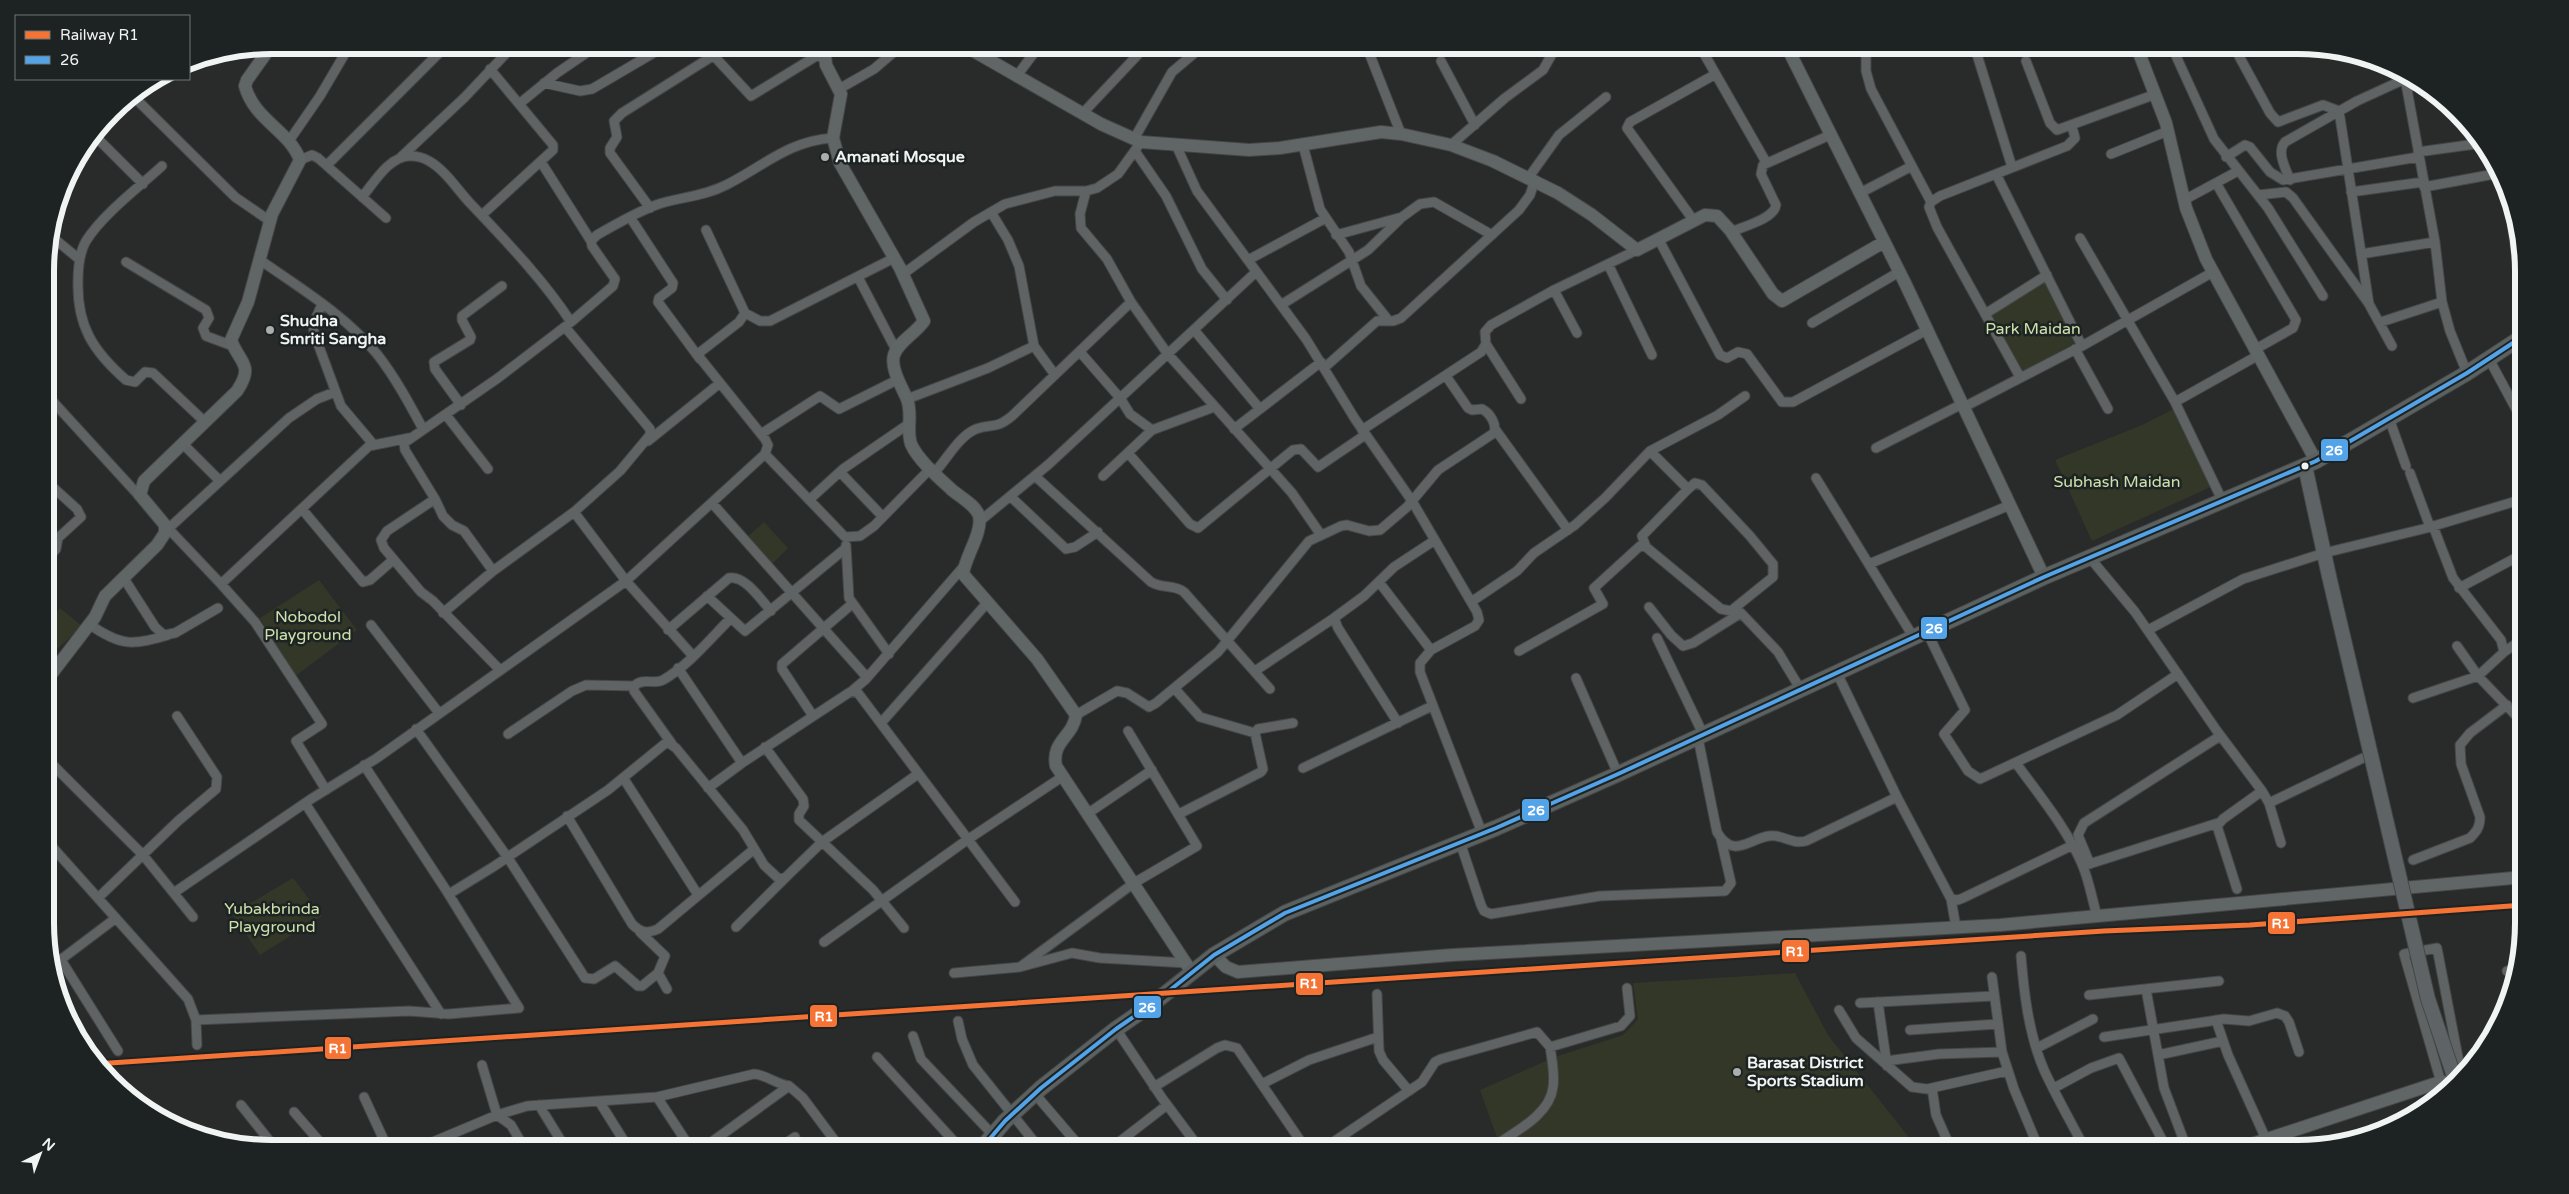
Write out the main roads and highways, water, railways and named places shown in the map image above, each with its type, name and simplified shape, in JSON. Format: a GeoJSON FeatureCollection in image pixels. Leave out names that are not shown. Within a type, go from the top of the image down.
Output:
{"type":"FeatureCollection","features":[{"type":"Feature","properties":{"kind":"highway"},"geometry":{"type":"LineString","coordinates":[[989,1140],[1013,1114],[1038,1091],[1116,1029],[1155,1002],[1189,967],[1214,955],[1285,913],[1482,833],[1618,774],[2044,577],[2311,464],[2467,373],[2515,342]]}},
{"type":"Feature","properties":{"kind":"main road"},"geometry":{"type":"LineString","coordinates":[[2311,464],[2329,576],[2415,936],[2428,999],[2454,1075]]}},
{"type":"Feature","properties":{"kind":"rail line","name":"R1"},"geometry":{"type":"LineString","coordinates":[[106,1063],[2104,931],[2250,925],[2515,906]]}},
{"type":"Feature","properties":{"kind":"place","name":"Amanati Mosque"},"geometry":{"type":"Point","coordinates":[825,157]}},
{"type":"Feature","properties":{"kind":"place","name":"Shudha Smriti Sangha"},"geometry":{"type":"Point","coordinates":[270,330]}},
{"type":"Feature","properties":{"kind":"place","name":"Barasat District Sports Stadium"},"geometry":{"type":"Point","coordinates":[1737,1072]}},
{"type":"Feature","properties":{"kind":"park label","name":"Park Maidan"},"geometry":{"type":"Point","coordinates":[2033,329]}},
{"type":"Feature","properties":{"kind":"park label","name":"Subhash Maidan"},"geometry":{"type":"Point","coordinates":[2117,482]}},
{"type":"Feature","properties":{"kind":"park label","name":"Nobodol Playground"},"geometry":{"type":"Point","coordinates":[308,626]}},
{"type":"Feature","properties":{"kind":"park label","name":"Yubakbrinda Playground"},"geometry":{"type":"Point","coordinates":[272,918]}}]}
